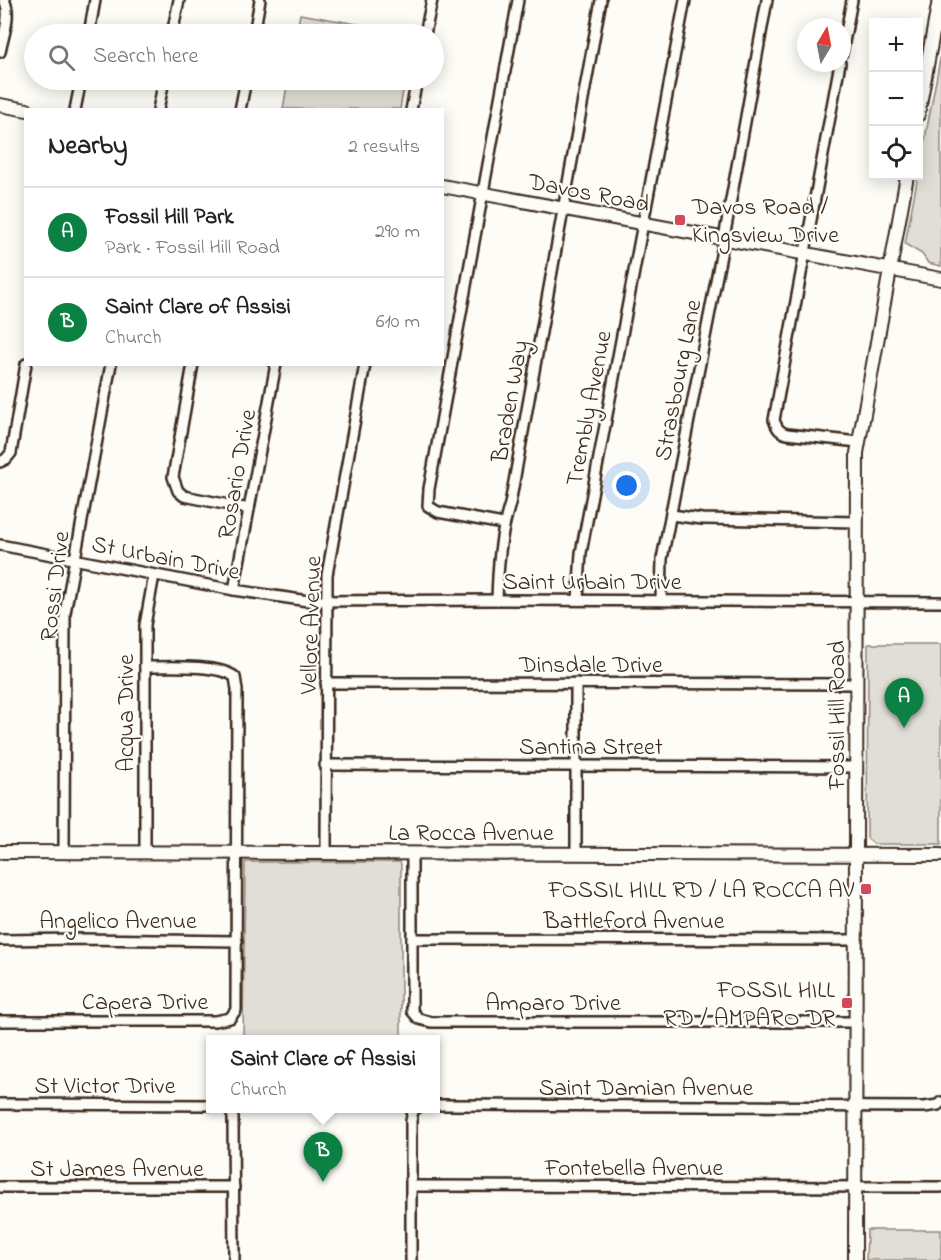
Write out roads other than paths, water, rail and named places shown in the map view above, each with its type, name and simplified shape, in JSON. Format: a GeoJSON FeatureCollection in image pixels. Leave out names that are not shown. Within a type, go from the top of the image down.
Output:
{"type":"FeatureCollection","features":[{"type":"Feature","properties":{"kind":"street"},"geometry":{"type":"LineString","coordinates":[[0,52],[7,17],[7,6],[4,0]]}},
{"type":"Feature","properties":{"kind":"street"},"geometry":{"type":"LineString","coordinates":[[91,24],[95,0]]}},
{"type":"Feature","properties":{"kind":"street"},"geometry":{"type":"LineString","coordinates":[[174,24],[178,0]]}},
{"type":"Feature","properties":{"kind":"street"},"geometry":{"type":"LineString","coordinates":[[256,24],[260,0]]}},
{"type":"Feature","properties":{"kind":"street"},"geometry":{"type":"LineString","coordinates":[[427,24],[432,0]]}},
{"type":"Feature","properties":{"kind":"street"},"geometry":{"type":"LineString","coordinates":[[504,524],[438,512],[428,506],[429,489],[518,0]]}},
{"type":"Feature","properties":{"kind":"street","name":"Braden Way"},"geometry":{"type":"LineString","coordinates":[[497,600],[498,560],[504,524],[510,504],[601,0]]}},
{"type":"Feature","properties":{"kind":"street","name":"Trembly Avenue"},"geometry":{"type":"LineString","coordinates":[[578,600],[581,553],[685,0]]}},
{"type":"Feature","properties":{"kind":"street","name":"Strasbourg Lane"},"geometry":{"type":"LineString","coordinates":[[661,600],[661,567],[767,0]]}},
{"type":"Feature","properties":{"kind":"street"},"geometry":{"type":"LineString","coordinates":[[849,18],[852,0]]}},
{"type":"Feature","properties":{"kind":"street"},"geometry":{"type":"LineString","coordinates":[[923,88],[939,0]]}},
{"type":"Feature","properties":{"kind":"street"},"geometry":{"type":"LineString","coordinates":[[838,72],[774,420],[777,428],[787,434],[858,442]]}},
{"type":"Feature","properties":{"kind":"street"},"geometry":{"type":"LineString","coordinates":[[75,108],[79,90]]}},
{"type":"Feature","properties":{"kind":"street"},"geometry":{"type":"LineString","coordinates":[[158,108],[162,90]]}},
{"type":"Feature","properties":{"kind":"street"},"geometry":{"type":"LineString","coordinates":[[240,108],[244,90]]}},
{"type":"Feature","properties":{"kind":"street"},"geometry":{"type":"LineString","coordinates":[[411,108],[415,90]]}},
{"type":"Feature","properties":{"kind":"street"},"geometry":{"type":"LineString","coordinates":[[0,105],[24,109]]}},
{"type":"Feature","properties":{"kind":"street","name":"Fossil Hill Road"},"geometry":{"type":"LineString","coordinates":[[855,1260],[858,442],[906,180]]}},
{"type":"Feature","properties":{"kind":"street","name":"Davos Road"},"geometry":{"type":"LineString","coordinates":[[444,186],[941,279]]}},
{"type":"Feature","properties":{"kind":"street"},"geometry":{"type":"LineString","coordinates":[[0,462],[11,453],[27,366]]}},
{"type":"Feature","properties":{"kind":"street","name":"Rossi Drive"},"geometry":{"type":"LineString","coordinates":[[64,852],[65,613],[111,366]]}},
{"type":"Feature","properties":{"kind":"street"},"geometry":{"type":"LineString","coordinates":[[193,366],[176,454],[173,477],[175,485],[184,496],[249,509]]}},
{"type":"Feature","properties":{"kind":"street","name":"Rosario Drive"},"geometry":{"type":"LineString","coordinates":[[234,590],[276,366]]}},
{"type":"Feature","properties":{"kind":"street","name":"Vellore Avenue"},"geometry":{"type":"LineString","coordinates":[[326,853],[327,575],[365,366]]}},
{"type":"Feature","properties":{"kind":"street"},"geometry":{"type":"LineString","coordinates":[[671,515],[702,519],[857,522]]}},
{"type":"Feature","properties":{"kind":"street","name":"St Urbain Drive"},"geometry":{"type":"LineString","coordinates":[[0,545],[286,599],[326,601]]}},
{"type":"Feature","properties":{"kind":"street","name":"Acqua Drive"},"geometry":{"type":"LineString","coordinates":[[145,853],[146,618],[154,575]]}},
{"type":"Feature","properties":{"kind":"street","name":"Saint Urbain Drive"},"geometry":{"type":"LineString","coordinates":[[326,601],[941,602]]}},
{"type":"Feature","properties":{"kind":"street","name":"Capera Drive"},"geometry":{"type":"LineString","coordinates":[[0,1021],[224,1020],[230,1018],[236,1010],[237,690],[235,677],[191,667],[145,667]]}},
{"type":"Feature","properties":{"kind":"street","name":"Dinsdale Drive"},"geometry":{"type":"LineString","coordinates":[[326,683],[857,684]]}},
{"type":"Feature","properties":{"kind":"street"},"geometry":{"type":"LineString","coordinates":[[576,683],[576,854]]}},
{"type":"Feature","properties":{"kind":"street","name":"Santina Street"},"geometry":{"type":"LineString","coordinates":[[325,765],[856,766]]}},
{"type":"Feature","properties":{"kind":"street","name":"La Rocca Avenue"},"geometry":{"type":"LineString","coordinates":[[0,852],[941,855]]}},
{"type":"Feature","properties":{"kind":"street","name":"Amparo Drive"},"geometry":{"type":"LineString","coordinates":[[412,853],[412,1011],[419,1019],[431,1022],[856,1022]]}},
{"type":"Feature","properties":{"kind":"street","name":"Battleford Avenue"},"geometry":{"type":"LineString","coordinates":[[412,939],[856,940]]}},
{"type":"Feature","properties":{"kind":"street","name":"Angelico Avenue"},"geometry":{"type":"LineString","coordinates":[[0,940],[237,941]]}},
{"type":"Feature","properties":{"kind":"street","name":"Saint Damian Avenue"},"geometry":{"type":"LineString","coordinates":[[440,1105],[924,1107],[938,1105],[941,1102]]}},
{"type":"Feature","properties":{"kind":"street","name":"St Victor Drive"},"geometry":{"type":"LineString","coordinates":[[0,1104],[206,1104]]}},
{"type":"Feature","properties":{"kind":"street"},"geometry":{"type":"LineString","coordinates":[[232,1113],[234,1260]]}},
{"type":"Feature","properties":{"kind":"street"},"geometry":{"type":"LineString","coordinates":[[411,1260],[413,1113]]}},
{"type":"Feature","properties":{"kind":"street","name":"Fontebella Avenue"},"geometry":{"type":"LineString","coordinates":[[412,1185],[941,1187]]}},
{"type":"Feature","properties":{"kind":"street","name":"St James Avenue"},"geometry":{"type":"LineString","coordinates":[[0,1187],[234,1187]]}},
{"type":"Feature","properties":{"kind":"place","name":"Davos Road / Kingsview Drive"},"geometry":{"type":"Point","coordinates":[680,220]}},
{"type":"Feature","properties":{"kind":"place","name":"Fossil Hill Park"},"geometry":{"type":"Point","coordinates":[904,728]}},
{"type":"Feature","properties":{"kind":"place","name":"FOSSIL HILL RD / LA ROCCA AV"},"geometry":{"type":"Point","coordinates":[866,889]}},
{"type":"Feature","properties":{"kind":"place","name":"FOSSIL HILL RD / AMPARO DR"},"geometry":{"type":"Point","coordinates":[847,1003]}},
{"type":"Feature","properties":{"kind":"place","name":"Saint Clare of Assisi"},"geometry":{"type":"Point","coordinates":[323,1182]}}]}
